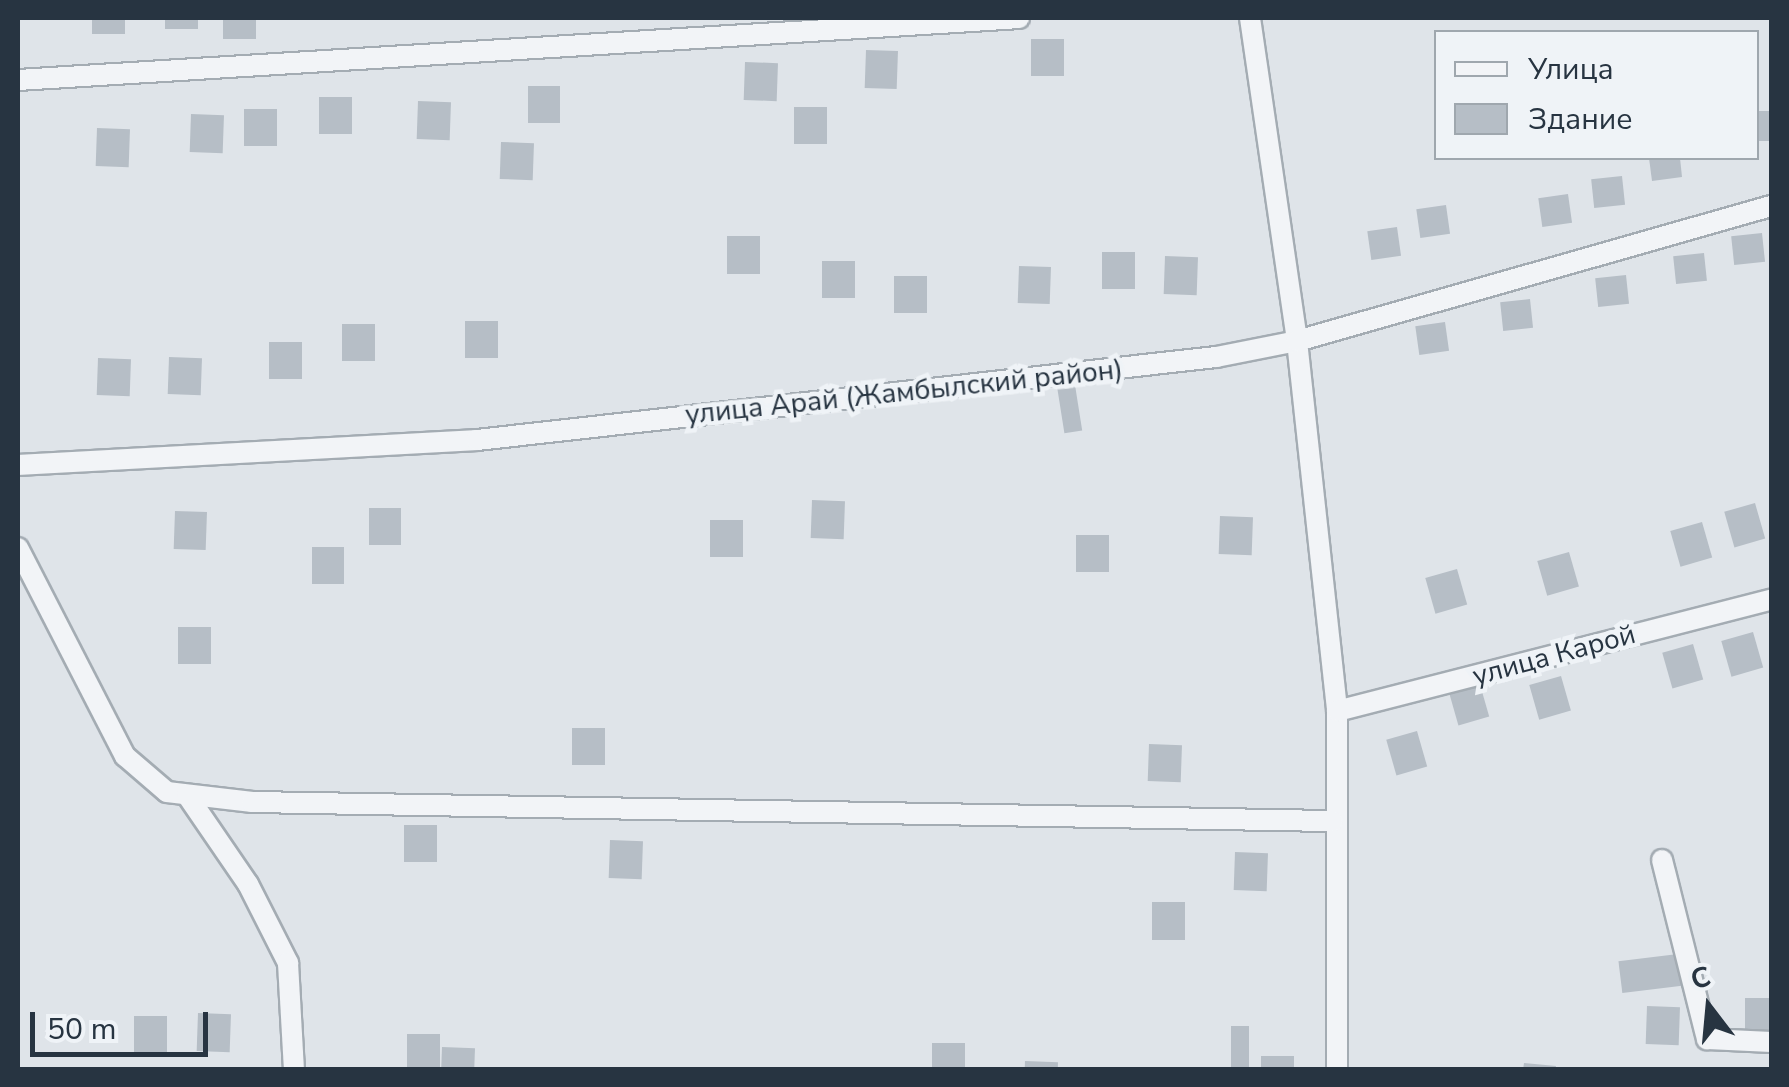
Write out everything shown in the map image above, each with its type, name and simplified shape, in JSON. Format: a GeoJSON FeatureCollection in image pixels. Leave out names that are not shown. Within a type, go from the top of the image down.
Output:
{"type":"FeatureCollection","features":[{"type":"Feature","properties":{"kind":"street"},"geometry":{"type":"LineString","coordinates":[[18,80],[1019,18]]}},
{"type":"Feature","properties":{"kind":"street"},"geometry":{"type":"LineString","coordinates":[[1250,18],[1298,342],[1337,711],[1333,821],[1337,1070]]}},
{"type":"Feature","properties":{"kind":"street","name":"улица Арай (Жамбылский район)"},"geometry":{"type":"LineString","coordinates":[[18,465],[477,440],[1216,357],[1298,342],[1772,206]]}},
{"type":"Feature","properties":{"kind":"street"},"geometry":{"type":"LineString","coordinates":[[18,548],[125,756],[167,792],[292,803],[1333,821]]}},
{"type":"Feature","properties":{"kind":"street","name":"улица Карой"},"geometry":{"type":"LineString","coordinates":[[1337,711],[1772,599]]}},
{"type":"Feature","properties":{"kind":"street"},"geometry":{"type":"LineString","coordinates":[[187,795],[248,884],[288,963],[294,1070]]}},
{"type":"Feature","properties":{"kind":"street"},"geometry":{"type":"LineString","coordinates":[[1662,860],[1708,1038],[1772,1042]]}},
{"type":"Feature","properties":{"kind":"building"},"geometry":{"type":"Polygon","coordinates":[[[92,18],[125,18],[125,34],[92,34],[92,18]]]}},
{"type":"Feature","properties":{"kind":"building"},"geometry":{"type":"Polygon","coordinates":[[[165,18],[198,18],[198,29],[165,29],[165,18]]]}},
{"type":"Feature","properties":{"kind":"building"},"geometry":{"type":"Polygon","coordinates":[[[223,18],[256,18],[256,39],[223,39],[223,18]]]}},
{"type":"Feature","properties":{"kind":"building"},"geometry":{"type":"Polygon","coordinates":[[[1031,39],[1064,39],[1064,76],[1031,76],[1031,39]]]}},
{"type":"Feature","properties":{"kind":"building"},"geometry":{"type":"Polygon","coordinates":[[[866,50],[898,51],[897,89],[865,88],[866,50]]]}},
{"type":"Feature","properties":{"kind":"building"},"geometry":{"type":"Polygon","coordinates":[[[745,62],[778,63],[777,101],[744,100],[745,62]]]}},
{"type":"Feature","properties":{"kind":"building"},"geometry":{"type":"Polygon","coordinates":[[[528,86],[560,86],[560,123],[528,123],[528,86]]]}},
{"type":"Feature","properties":{"kind":"building"},"geometry":{"type":"Polygon","coordinates":[[[319,97],[352,97],[352,134],[319,134],[319,97]]]}},
{"type":"Feature","properties":{"kind":"building"},"geometry":{"type":"Polygon","coordinates":[[[418,101],[451,102],[450,140],[417,139],[418,101]]]}},
{"type":"Feature","properties":{"kind":"building"},"geometry":{"type":"Polygon","coordinates":[[[794,107],[827,107],[827,144],[794,144],[794,107]]]}},
{"type":"Feature","properties":{"kind":"building"},"geometry":{"type":"Polygon","coordinates":[[[244,109],[277,109],[277,146],[244,146],[244,109]]]}},
{"type":"Feature","properties":{"kind":"building"},"geometry":{"type":"Polygon","coordinates":[[[1759,111],[1772,111],[1772,141],[1759,141],[1759,111]]]}},
{"type":"Feature","properties":{"kind":"building"},"geometry":{"type":"Polygon","coordinates":[[[191,114],[224,115],[223,153],[190,152],[191,114]]]}},
{"type":"Feature","properties":{"kind":"building"},"geometry":{"type":"Polygon","coordinates":[[[97,128],[130,129],[129,167],[96,166],[97,128]]]}},
{"type":"Feature","properties":{"kind":"building"},"geometry":{"type":"Polygon","coordinates":[[[501,142],[534,143],[533,180],[500,179],[501,142]]]}},
{"type":"Feature","properties":{"kind":"building"},"geometry":{"type":"Polygon","coordinates":[[[1649,160],[1680,160],[1682,177],[1652,181],[1649,160]]]}},
{"type":"Feature","properties":{"kind":"building"},"geometry":{"type":"Polygon","coordinates":[[[1622,176],[1625,205],[1594,208],[1591,179],[1622,176]]]}},
{"type":"Feature","properties":{"kind":"building"},"geometry":{"type":"Polygon","coordinates":[[[1568,194],[1572,223],[1542,227],[1538,198],[1568,194]]]}},
{"type":"Feature","properties":{"kind":"building"},"geometry":{"type":"Polygon","coordinates":[[[1446,205],[1450,234],[1420,238],[1416,209],[1446,205]]]}},
{"type":"Feature","properties":{"kind":"building"},"geometry":{"type":"Polygon","coordinates":[[[1397,227],[1401,256],[1371,260],[1367,231],[1397,227]]]}},
{"type":"Feature","properties":{"kind":"building"},"geometry":{"type":"Polygon","coordinates":[[[1762,233],[1765,262],[1734,265],[1731,236],[1762,233]]]}},
{"type":"Feature","properties":{"kind":"building"},"geometry":{"type":"Polygon","coordinates":[[[727,236],[760,236],[760,274],[727,274],[727,236]]]}},
{"type":"Feature","properties":{"kind":"building"},"geometry":{"type":"Polygon","coordinates":[[[1102,252],[1135,252],[1135,289],[1102,289],[1102,252]]]}},
{"type":"Feature","properties":{"kind":"building"},"geometry":{"type":"Polygon","coordinates":[[[1704,253],[1707,281],[1676,284],[1673,256],[1704,253]]]}},
{"type":"Feature","properties":{"kind":"building"},"geometry":{"type":"Polygon","coordinates":[[[1165,256],[1198,257],[1197,295],[1164,294],[1165,256]]]}},
{"type":"Feature","properties":{"kind":"building"},"geometry":{"type":"Polygon","coordinates":[[[822,261],[855,261],[855,298],[822,298],[822,261]]]}},
{"type":"Feature","properties":{"kind":"building"},"geometry":{"type":"Polygon","coordinates":[[[1019,266],[1051,267],[1050,304],[1018,303],[1019,266]]]}},
{"type":"Feature","properties":{"kind":"building"},"geometry":{"type":"Polygon","coordinates":[[[1626,275],[1629,304],[1598,307],[1595,278],[1626,275]]]}},
{"type":"Feature","properties":{"kind":"building"},"geometry":{"type":"Polygon","coordinates":[[[894,276],[927,276],[927,313],[894,313],[894,276]]]}},
{"type":"Feature","properties":{"kind":"building"},"geometry":{"type":"Polygon","coordinates":[[[1530,299],[1533,328],[1503,331],[1500,302],[1530,299]]]}},
{"type":"Feature","properties":{"kind":"building"},"geometry":{"type":"Polygon","coordinates":[[[465,321],[498,321],[498,358],[465,358],[465,321]]]}},
{"type":"Feature","properties":{"kind":"building"},"geometry":{"type":"Polygon","coordinates":[[[1445,322],[1449,351],[1419,355],[1415,326],[1445,322]]]}},
{"type":"Feature","properties":{"kind":"building"},"geometry":{"type":"Polygon","coordinates":[[[342,324],[375,324],[375,361],[342,361],[342,324]]]}},
{"type":"Feature","properties":{"kind":"building"},"geometry":{"type":"Polygon","coordinates":[[[269,342],[302,342],[302,379],[269,379],[269,342]]]}},
{"type":"Feature","properties":{"kind":"building"},"geometry":{"type":"Polygon","coordinates":[[[169,357],[202,358],[201,395],[168,394],[169,357]]]}},
{"type":"Feature","properties":{"kind":"building"},"geometry":{"type":"Polygon","coordinates":[[[98,358],[131,359],[130,396],[97,395],[98,358]]]}},
{"type":"Feature","properties":{"kind":"building"},"geometry":{"type":"Polygon","coordinates":[[[1075,385],[1082,430],[1064,433],[1057,388],[1075,385]]]}},
{"type":"Feature","properties":{"kind":"building"},"geometry":{"type":"Polygon","coordinates":[[[812,500],[845,501],[844,539],[811,538],[812,500]]]}},
{"type":"Feature","properties":{"kind":"building"},"geometry":{"type":"Polygon","coordinates":[[[1755,503],[1765,539],[1734,547],[1724,512],[1755,503]]]}},
{"type":"Feature","properties":{"kind":"building"},"geometry":{"type":"Polygon","coordinates":[[[369,508],[401,508],[401,545],[369,545],[369,508]]]}},
{"type":"Feature","properties":{"kind":"building"},"geometry":{"type":"Polygon","coordinates":[[[175,511],[207,512],[206,550],[174,549],[175,511]]]}},
{"type":"Feature","properties":{"kind":"building"},"geometry":{"type":"Polygon","coordinates":[[[1220,516],[1253,517],[1252,555],[1219,554],[1220,516]]]}},
{"type":"Feature","properties":{"kind":"building"},"geometry":{"type":"Polygon","coordinates":[[[710,520],[743,520],[743,557],[710,557],[710,520]]]}},
{"type":"Feature","properties":{"kind":"building"},"geometry":{"type":"Polygon","coordinates":[[[1702,522],[1712,558],[1680,567],[1670,531],[1702,522]]]}},
{"type":"Feature","properties":{"kind":"building"},"geometry":{"type":"Polygon","coordinates":[[[1076,535],[1109,535],[1109,572],[1076,572],[1076,535]]]}},
{"type":"Feature","properties":{"kind":"building"},"geometry":{"type":"Polygon","coordinates":[[[312,547],[344,547],[344,584],[312,584],[312,547]]]}},
{"type":"Feature","properties":{"kind":"building"},"geometry":{"type":"Polygon","coordinates":[[[1569,552],[1579,587],[1547,596],[1537,561],[1569,552]]]}},
{"type":"Feature","properties":{"kind":"building"},"geometry":{"type":"Polygon","coordinates":[[[1457,569],[1467,605],[1435,614],[1425,578],[1457,569]]]}},
{"type":"Feature","properties":{"kind":"building"},"geometry":{"type":"Polygon","coordinates":[[[178,627],[211,627],[211,664],[178,664],[178,627]]]}},
{"type":"Feature","properties":{"kind":"building"},"geometry":{"type":"Polygon","coordinates":[[[1753,632],[1763,668],[1731,677],[1721,641],[1753,632]]]}},
{"type":"Feature","properties":{"kind":"building"},"geometry":{"type":"Polygon","coordinates":[[[1693,644],[1703,680],[1672,688],[1662,653],[1693,644]]]}},
{"type":"Feature","properties":{"kind":"building"},"geometry":{"type":"Polygon","coordinates":[[[1561,676],[1571,711],[1539,720],[1529,685],[1561,676]]]}},
{"type":"Feature","properties":{"kind":"building"},"geometry":{"type":"Polygon","coordinates":[[[1479,681],[1489,717],[1458,725],[1448,690],[1479,681]]]}},
{"type":"Feature","properties":{"kind":"building"},"geometry":{"type":"Polygon","coordinates":[[[572,728],[605,728],[605,765],[572,765],[572,728]]]}},
{"type":"Feature","properties":{"kind":"building"},"geometry":{"type":"Polygon","coordinates":[[[1417,731],[1427,767],[1396,775],[1386,740],[1417,731]]]}},
{"type":"Feature","properties":{"kind":"building"},"geometry":{"type":"Polygon","coordinates":[[[1149,744],[1182,745],[1181,782],[1148,781],[1149,744]]]}},
{"type":"Feature","properties":{"kind":"building"},"geometry":{"type":"Polygon","coordinates":[[[404,825],[437,825],[437,862],[404,862],[404,825]]]}},
{"type":"Feature","properties":{"kind":"building"},"geometry":{"type":"Polygon","coordinates":[[[610,840],[643,841],[642,879],[609,878],[610,840]]]}},
{"type":"Feature","properties":{"kind":"building"},"geometry":{"type":"Polygon","coordinates":[[[1235,852],[1268,853],[1267,891],[1234,890],[1235,852]]]}},
{"type":"Feature","properties":{"kind":"building"},"geometry":{"type":"Polygon","coordinates":[[[1152,902],[1185,902],[1185,940],[1152,940],[1152,902]]]}},
{"type":"Feature","properties":{"kind":"building"},"geometry":{"type":"Polygon","coordinates":[[[1678,954],[1682,986],[1622,993],[1618,961],[1678,954]]]}},
{"type":"Feature","properties":{"kind":"building"},"geometry":{"type":"Polygon","coordinates":[[[1745,998],[1772,998],[1772,1035],[1745,1035],[1745,998]]]}},
{"type":"Feature","properties":{"kind":"building"},"geometry":{"type":"Polygon","coordinates":[[[1647,1006],[1680,1007],[1679,1045],[1646,1044],[1647,1006]]]}},
{"type":"Feature","properties":{"kind":"building"},"geometry":{"type":"Polygon","coordinates":[[[198,1013],[231,1014],[230,1052],[197,1051],[198,1013]]]}},
{"type":"Feature","properties":{"kind":"building"},"geometry":{"type":"Polygon","coordinates":[[[134,1016],[167,1016],[167,1053],[134,1053],[134,1016]]]}},
{"type":"Feature","properties":{"kind":"building"},"geometry":{"type":"Polygon","coordinates":[[[1231,1026],[1249,1026],[1249,1070],[1231,1070],[1231,1026]]]}},
{"type":"Feature","properties":{"kind":"building"},"geometry":{"type":"Polygon","coordinates":[[[407,1034],[440,1034],[440,1070],[407,1070],[407,1034]]]}},
{"type":"Feature","properties":{"kind":"building"},"geometry":{"type":"Polygon","coordinates":[[[932,1043],[965,1043],[965,1070],[932,1070],[932,1043]]]}},
{"type":"Feature","properties":{"kind":"building"},"geometry":{"type":"Polygon","coordinates":[[[442,1047],[475,1048],[474,1070],[441,1070],[442,1047]]]}},
{"type":"Feature","properties":{"kind":"building"},"geometry":{"type":"Polygon","coordinates":[[[1261,1056],[1294,1056],[1294,1070],[1261,1070],[1261,1056]]]}},
{"type":"Feature","properties":{"kind":"building"},"geometry":{"type":"Polygon","coordinates":[[[1025,1061],[1058,1062],[1058,1070],[1025,1070],[1025,1061]]]}},
{"type":"Feature","properties":{"kind":"building"},"geometry":{"type":"Polygon","coordinates":[[[1524,1063],[1556,1066],[1555,1070],[1523,1070],[1524,1063]]]}}]}
